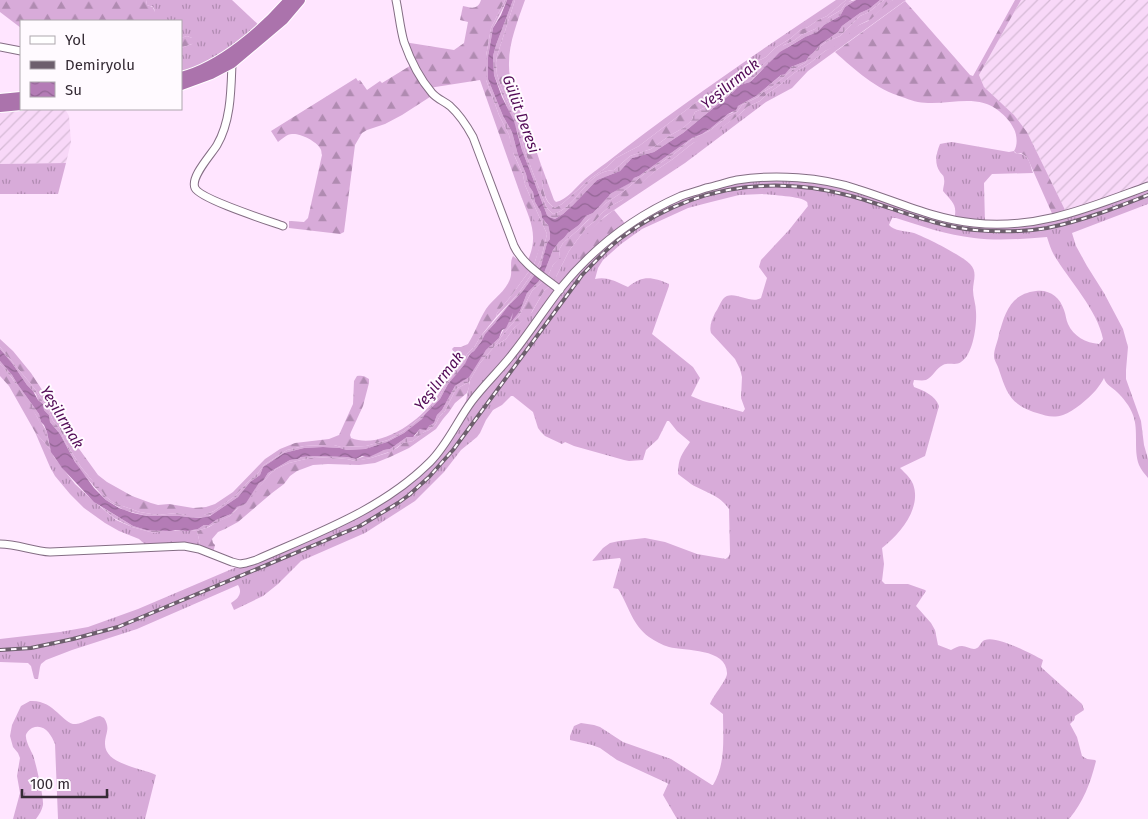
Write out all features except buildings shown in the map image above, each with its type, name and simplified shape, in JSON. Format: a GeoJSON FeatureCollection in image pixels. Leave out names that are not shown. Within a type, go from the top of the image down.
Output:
{"type":"FeatureCollection","features":[{"type":"Feature","properties":{"kind":"highway"},"geometry":{"type":"LineString","coordinates":[[182,77],[207,67],[231,53],[266,25],[289,0]]}},
{"type":"Feature","properties":{"kind":"highway"},"geometry":{"type":"LineString","coordinates":[[182,85],[211,74],[232,63],[283,20],[300,0]]}},
{"type":"Feature","properties":{"kind":"highway"},"geometry":{"type":"LineString","coordinates":[[0,99],[20,97]]}},
{"type":"Feature","properties":{"kind":"highway"},"geometry":{"type":"LineString","coordinates":[[0,106],[20,105]]}},
{"type":"Feature","properties":{"kind":"street"},"geometry":{"type":"LineString","coordinates":[[396,0],[404,42],[417,71],[433,95],[455,111],[468,128],[478,149],[518,254],[557,288]]}},
{"type":"Feature","properties":{"kind":"street"},"geometry":{"type":"LineString","coordinates":[[0,47],[20,51]]}},
{"type":"Feature","properties":{"kind":"street"},"geometry":{"type":"LineString","coordinates":[[232,63],[228,115],[225,128],[216,147],[195,180],[195,188],[200,193],[236,209],[283,226]]}},
{"type":"Feature","properties":{"kind":"street"},"geometry":{"type":"LineString","coordinates":[[182,70],[193,73]]}},
{"type":"Feature","properties":{"kind":"street"},"geometry":{"type":"LineString","coordinates":[[0,544],[10,544],[41,552],[184,546],[199,549],[232,562],[246,564],[354,516],[402,486],[431,460],[451,435],[473,400],[510,358],[557,288],[601,245],[636,220],[684,194],[735,181],[752,179],[788,178],[830,182],[944,218],[976,223],[999,224],[1054,218],[1148,186]]}},
{"type":"Feature","properties":{"kind":"shaded area"},"geometry":{"type":"Polygon","coordinates":[[[1021,0],[1148,0],[1148,186],[1067,214],[1027,132],[1014,115],[984,87],[979,75],[1021,0]]]}},
{"type":"Feature","properties":{"kind":"shaded area"},"geometry":{"type":"Polygon","coordinates":[[[0,107],[20,110],[66,110],[69,116],[71,142],[66,163],[0,164],[0,107]]]}},
{"type":"Feature","properties":{"kind":"green space"},"geometry":{"type":"Polygon","coordinates":[[[0,0],[146,0],[147,5],[153,7],[155,13],[152,20],[20,20],[20,27],[0,12],[0,0]]]}},
{"type":"Feature","properties":{"kind":"green space"},"geometry":{"type":"Polygon","coordinates":[[[146,0],[232,0],[262,28],[207,67],[182,70],[182,48],[192,44],[194,38],[187,36],[182,38],[182,20],[152,20],[154,9],[152,6],[147,5],[146,0]]]}},
{"type":"Feature","properties":{"kind":"green space"},"geometry":{"type":"Polygon","coordinates":[[[481,0],[505,0],[491,28],[486,56],[486,80],[499,115],[509,135],[525,185],[547,234],[541,259],[537,267],[534,265],[541,241],[539,229],[521,196],[480,80],[429,88],[433,95],[402,115],[362,133],[355,145],[344,232],[340,234],[289,228],[289,221],[304,222],[308,218],[322,155],[318,145],[308,138],[292,134],[278,142],[271,131],[356,78],[358,81],[360,80],[367,90],[413,64],[404,42],[454,50],[464,43],[468,22],[460,20],[463,6],[476,7],[481,0]]]}},
{"type":"Feature","properties":{"kind":"green space"},"geometry":{"type":"Polygon","coordinates":[[[505,0],[507,0],[493,28],[488,57],[488,79],[503,116],[512,132],[535,202],[542,218],[548,225],[550,239],[539,269],[537,267],[541,259],[547,234],[525,185],[523,175],[512,150],[509,135],[499,115],[486,80],[486,56],[491,28],[505,0]]]}},
{"type":"Feature","properties":{"kind":"green space"},"geometry":{"type":"Polygon","coordinates":[[[513,0],[515,0],[497,56],[497,74],[518,125],[525,152],[542,196],[547,208],[553,214],[569,205],[596,176],[614,170],[630,156],[651,149],[683,128],[691,121],[695,112],[715,103],[762,66],[780,47],[815,29],[821,22],[841,10],[847,2],[856,0],[845,7],[840,16],[824,25],[817,32],[788,47],[750,82],[740,85],[683,133],[654,152],[632,158],[620,171],[597,180],[573,205],[555,219],[547,215],[522,150],[518,134],[494,75],[493,56],[513,0]]]}},
{"type":"Feature","properties":{"kind":"green space"},"geometry":{"type":"Polygon","coordinates":[[[515,0],[525,0],[514,31],[511,47],[509,63],[512,88],[540,162],[544,194],[546,199],[555,208],[616,158],[639,146],[698,101],[736,79],[752,64],[766,57],[800,30],[827,16],[846,0],[852,0],[815,29],[784,45],[762,66],[715,103],[695,112],[691,121],[683,128],[651,149],[630,156],[614,170],[596,176],[569,205],[553,214],[547,208],[542,196],[525,152],[518,125],[497,74],[497,56],[515,0]]]}},
{"type":"Feature","properties":{"kind":"green space"},"geometry":{"type":"Polygon","coordinates":[[[836,0],[846,0],[827,16],[800,30],[766,57],[752,64],[736,79],[698,101],[639,146],[616,158],[562,204],[555,208],[550,204],[544,194],[540,162],[554,200],[556,202],[560,201],[590,175],[662,120],[836,0]]]}},
{"type":"Feature","properties":{"kind":"green space"},"geometry":{"type":"Polygon","coordinates":[[[880,0],[884,0],[869,12],[860,16],[840,36],[826,42],[805,63],[792,70],[758,97],[742,105],[737,112],[709,131],[692,139],[606,203],[563,243],[559,250],[559,259],[553,265],[548,276],[544,273],[553,250],[559,242],[579,225],[586,216],[593,213],[610,194],[629,183],[692,138],[711,128],[728,114],[732,113],[738,106],[756,96],[791,67],[806,61],[821,44],[838,32],[842,26],[880,0]]]}},
{"type":"Feature","properties":{"kind":"green space"},"geometry":{"type":"Polygon","coordinates":[[[884,0],[893,0],[871,19],[859,25],[834,47],[825,51],[794,73],[760,101],[747,107],[709,137],[693,143],[655,171],[635,191],[609,207],[586,228],[569,251],[554,281],[548,276],[553,265],[560,257],[559,250],[563,243],[606,203],[692,139],[709,131],[737,112],[742,105],[758,97],[792,70],[805,63],[826,42],[840,36],[860,16],[869,12],[884,0]]]}},
{"type":"Feature","properties":{"kind":"green space"},"geometry":{"type":"Polygon","coordinates":[[[893,0],[906,0],[808,71],[792,88],[766,102],[685,163],[605,216],[582,242],[601,245],[662,205],[735,181],[814,180],[954,220],[955,207],[943,191],[944,178],[936,162],[940,144],[952,142],[1009,152],[1014,151],[1026,157],[1029,162],[1033,173],[992,174],[984,183],[985,223],[1046,220],[1148,186],[1148,204],[1072,233],[1076,246],[1123,329],[1128,347],[1126,379],[1141,421],[1148,459],[1148,478],[1137,459],[1136,427],[1132,412],[1104,378],[1096,390],[1081,404],[1063,415],[1056,416],[1043,415],[1021,406],[1011,398],[1005,386],[994,356],[1006,312],[1014,300],[1020,296],[1036,291],[1050,293],[1060,301],[1070,328],[1077,335],[1085,340],[1099,344],[1103,339],[1100,328],[1089,307],[1054,255],[1047,237],[1001,240],[964,237],[896,218],[892,218],[889,225],[897,230],[914,233],[927,239],[970,264],[974,270],[973,290],[976,318],[971,347],[965,358],[959,363],[943,365],[926,380],[914,380],[914,387],[932,396],[939,406],[925,456],[900,468],[913,484],[914,502],[908,520],[882,548],[884,564],[882,581],[885,584],[908,584],[926,591],[916,606],[935,630],[938,645],[951,650],[962,646],[975,649],[984,641],[990,639],[1014,646],[1043,660],[1041,667],[1082,704],[1084,710],[1075,716],[1070,724],[1077,737],[1082,756],[1096,761],[1086,792],[1079,806],[1069,819],[677,819],[663,795],[667,783],[617,760],[600,748],[570,740],[574,726],[581,723],[594,725],[623,742],[671,759],[713,785],[722,759],[723,714],[710,704],[726,677],[725,666],[721,659],[713,655],[695,650],[669,647],[649,637],[635,622],[618,589],[613,588],[620,558],[592,561],[610,543],[645,538],[665,542],[697,554],[726,559],[730,552],[729,509],[721,500],[691,484],[678,474],[681,456],[690,442],[669,421],[667,421],[658,439],[646,450],[643,460],[629,461],[565,442],[562,444],[545,436],[538,428],[533,412],[513,396],[493,410],[477,437],[461,450],[444,472],[415,501],[365,533],[301,561],[263,596],[234,610],[231,603],[239,596],[238,585],[137,629],[46,660],[41,664],[38,679],[34,678],[31,666],[28,663],[0,662],[0,639],[88,627],[138,609],[354,517],[431,460],[456,422],[466,401],[470,380],[480,363],[494,347],[506,339],[514,328],[532,312],[544,291],[550,286],[562,286],[554,281],[569,251],[586,228],[609,207],[622,200],[655,171],[693,143],[722,127],[747,107],[760,101],[794,73],[834,46],[850,31],[868,21],[893,0]],[[762,194],[739,195],[688,208],[642,229],[603,260],[598,268],[595,279],[608,279],[628,287],[638,280],[648,278],[669,284],[652,334],[693,367],[700,378],[691,396],[743,412],[745,409],[741,398],[742,377],[740,369],[735,359],[711,333],[712,321],[723,299],[727,296],[731,295],[752,300],[761,298],[767,278],[759,267],[761,260],[808,206],[807,202],[799,198],[762,194]]]}},
{"type":"Feature","properties":{"kind":"green space"},"geometry":{"type":"Polygon","coordinates":[[[1015,0],[1021,0],[979,75],[984,87],[1014,115],[1027,132],[1067,214],[1054,218],[1027,157],[1014,151],[1017,140],[1014,129],[999,111],[991,106],[974,101],[925,103],[892,94],[858,72],[835,52],[905,1],[970,75],[973,76],[1015,0]]]}},
{"type":"Feature","properties":{"kind":"green space"},"geometry":{"type":"Polygon","coordinates":[[[187,36],[197,38],[197,42],[182,48],[182,38],[187,36]]]}},
{"type":"Feature","properties":{"kind":"green space"},"geometry":{"type":"Polygon","coordinates":[[[66,163],[58,194],[0,194],[0,164],[66,163]]]}},
{"type":"Feature","properties":{"kind":"green space"},"geometry":{"type":"Polygon","coordinates":[[[521,196],[535,217],[541,235],[534,265],[528,260],[533,243],[533,235],[530,220],[521,196]]]}},
{"type":"Feature","properties":{"kind":"green space"},"geometry":{"type":"Polygon","coordinates":[[[614,210],[627,226],[584,263],[578,257],[577,251],[580,244],[590,230],[614,210]]]}},
{"type":"Feature","properties":{"kind":"green space"},"geometry":{"type":"Polygon","coordinates":[[[513,256],[530,270],[497,313],[475,346],[467,354],[464,361],[444,387],[439,398],[420,418],[404,431],[388,440],[366,446],[341,447],[323,445],[304,446],[287,450],[264,465],[235,496],[214,511],[204,515],[177,513],[157,515],[140,512],[114,503],[105,496],[81,467],[35,389],[0,347],[0,339],[13,351],[31,373],[72,439],[98,475],[107,482],[132,496],[158,505],[169,504],[193,508],[206,507],[215,504],[233,492],[265,459],[280,449],[295,443],[329,439],[339,435],[353,404],[354,381],[357,376],[366,377],[369,379],[369,383],[363,406],[350,435],[351,438],[363,441],[375,440],[400,430],[411,423],[431,405],[438,395],[456,361],[456,356],[452,349],[468,344],[486,309],[508,283],[511,276],[513,256]]]}},
{"type":"Feature","properties":{"kind":"green space"},"geometry":{"type":"Polygon","coordinates":[[[530,270],[533,272],[518,294],[496,317],[497,313],[530,270]]]}},
{"type":"Feature","properties":{"kind":"green space"},"geometry":{"type":"Polygon","coordinates":[[[533,272],[535,274],[522,292],[508,306],[474,351],[468,356],[466,364],[448,384],[440,399],[422,419],[404,433],[387,442],[365,449],[347,450],[323,447],[304,448],[284,453],[263,467],[260,475],[250,482],[238,497],[204,518],[147,516],[124,510],[106,500],[79,469],[60,434],[50,422],[49,415],[44,410],[43,404],[0,349],[0,347],[35,389],[81,467],[98,485],[105,496],[114,503],[140,512],[157,515],[177,513],[204,515],[214,511],[235,496],[264,465],[287,450],[304,446],[323,445],[341,447],[366,446],[388,440],[404,431],[420,418],[439,398],[444,387],[464,361],[467,354],[518,294],[533,272]]]}},
{"type":"Feature","properties":{"kind":"green space"},"geometry":{"type":"Polygon","coordinates":[[[541,279],[543,281],[532,291],[519,316],[480,363],[469,382],[456,389],[445,411],[429,430],[413,441],[403,443],[392,451],[371,458],[356,461],[314,457],[289,463],[270,474],[248,502],[230,516],[206,528],[197,531],[191,530],[209,525],[231,514],[237,507],[246,502],[268,473],[290,460],[314,456],[356,459],[390,449],[407,437],[415,436],[420,429],[424,429],[434,423],[455,386],[464,380],[486,350],[499,338],[515,309],[512,319],[520,311],[527,293],[541,279]]]}},
{"type":"Feature","properties":{"kind":"green space"},"geometry":{"type":"Polygon","coordinates":[[[543,281],[550,286],[544,291],[530,315],[514,328],[506,339],[494,347],[519,316],[532,291],[543,281]]]}},
{"type":"Feature","properties":{"kind":"green space"},"geometry":{"type":"Polygon","coordinates":[[[0,361],[39,414],[47,432],[49,444],[37,417],[12,378],[0,364],[0,361]]]}},
{"type":"Feature","properties":{"kind":"green space"},"geometry":{"type":"Polygon","coordinates":[[[0,364],[30,405],[43,429],[51,450],[35,432],[9,386],[0,376],[0,364]]]}},
{"type":"Feature","properties":{"kind":"green space"},"geometry":{"type":"Polygon","coordinates":[[[469,382],[467,393],[455,403],[436,429],[409,448],[375,463],[313,465],[297,471],[238,522],[218,532],[212,539],[215,545],[212,554],[199,549],[200,544],[197,531],[230,516],[276,469],[289,463],[314,457],[355,461],[387,453],[403,443],[413,441],[436,424],[456,389],[469,382]]]}},
{"type":"Feature","properties":{"kind":"green space"},"geometry":{"type":"Polygon","coordinates":[[[35,432],[51,450],[54,457],[75,484],[116,520],[154,533],[165,530],[197,531],[200,544],[199,549],[148,547],[139,539],[105,523],[84,508],[55,476],[35,432]]]}},
{"type":"Feature","properties":{"kind":"green space"},"geometry":{"type":"Polygon","coordinates":[[[100,506],[133,526],[146,530],[165,530],[154,533],[132,527],[114,518],[100,506]]]}},
{"type":"Feature","properties":{"kind":"green space"},"geometry":{"type":"Polygon","coordinates":[[[30,701],[38,701],[45,704],[71,723],[76,724],[100,716],[104,718],[107,728],[105,744],[111,757],[126,765],[156,775],[145,819],[58,819],[55,744],[46,730],[36,727],[32,728],[26,736],[38,773],[43,807],[36,819],[13,819],[20,793],[17,776],[20,758],[13,747],[10,736],[12,725],[21,706],[30,701]]]}},
{"type":"Feature","properties":{"kind":"water"},"geometry":{"type":"Polygon","coordinates":[[[507,0],[513,0],[493,56],[494,75],[514,121],[522,150],[547,215],[555,219],[573,205],[597,180],[620,171],[632,158],[654,152],[683,133],[740,85],[750,82],[780,52],[817,32],[824,25],[840,16],[845,7],[856,0],[880,0],[842,26],[838,32],[821,44],[806,61],[791,67],[785,74],[781,75],[756,96],[738,106],[736,110],[711,128],[692,138],[634,178],[630,183],[610,194],[593,213],[586,216],[579,225],[568,233],[553,250],[544,273],[527,293],[520,311],[511,322],[513,313],[506,328],[502,330],[499,338],[486,350],[469,377],[455,386],[434,423],[426,430],[420,429],[413,437],[407,437],[390,449],[369,457],[362,456],[356,459],[314,456],[290,460],[268,473],[246,503],[237,507],[231,514],[198,529],[187,531],[146,530],[133,526],[94,502],[62,468],[51,452],[47,432],[39,414],[0,361],[0,349],[43,404],[44,410],[49,415],[50,422],[60,434],[75,462],[94,488],[106,500],[119,508],[147,516],[201,518],[210,516],[238,497],[250,482],[260,475],[263,467],[284,453],[304,448],[323,447],[347,450],[365,449],[387,442],[404,433],[422,419],[440,399],[448,384],[465,364],[485,334],[522,292],[541,266],[547,243],[550,239],[548,225],[542,218],[535,202],[512,132],[503,116],[488,79],[488,57],[493,28],[507,0]]]}},
{"type":"Feature","properties":{"kind":"railway"},"geometry":{"type":"LineString","coordinates":[[0,650],[31,648],[118,627],[360,526],[398,503],[429,477],[453,450],[582,275],[605,251],[621,238],[647,221],[674,207],[702,196],[731,190],[760,186],[790,186],[820,189],[851,196],[943,225],[984,231],[1011,231],[1047,228],[1073,222],[1148,195]]}},
{"type":"Feature","properties":{"kind":"water label","name":"Yeşilırmak"},"geometry":{"type":"Point","coordinates":[730,84]}},
{"type":"Feature","properties":{"kind":"water label","name":"Gülüt Deresi"},"geometry":{"type":"Point","coordinates":[521,114]}},
{"type":"Feature","properties":{"kind":"water label","name":"Yeşilırmak"},"geometry":{"type":"Point","coordinates":[439,381]}},
{"type":"Feature","properties":{"kind":"water label","name":"Yeşilırmak"},"geometry":{"type":"Point","coordinates":[62,417]}}]}
